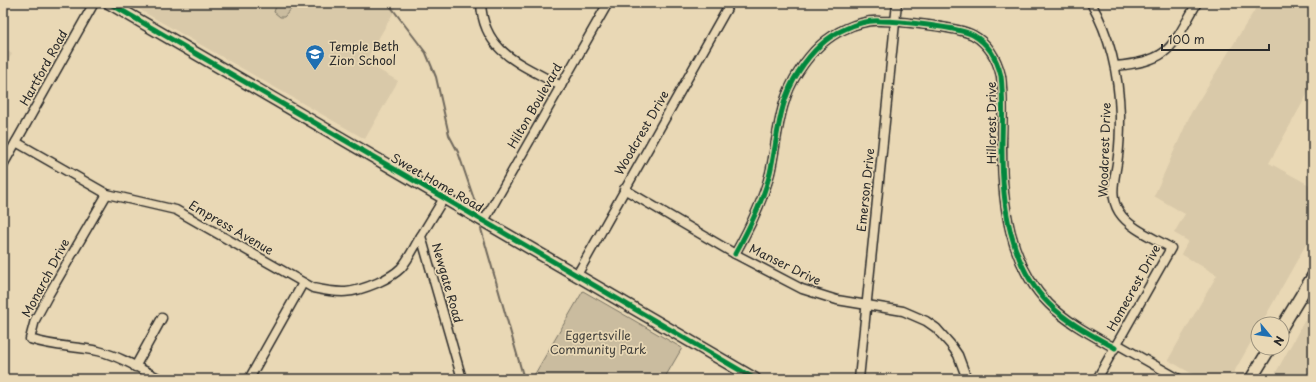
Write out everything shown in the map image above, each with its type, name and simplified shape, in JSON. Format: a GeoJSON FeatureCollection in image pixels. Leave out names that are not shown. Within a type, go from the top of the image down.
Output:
{"type":"FeatureCollection","features":[{"type":"Feature","properties":{"kind":"street","name":"Hartford Road"},"geometry":{"type":"LineString","coordinates":[[3,165],[94,3]]}},
{"type":"Feature","properties":{"kind":"street","name":"Sweet Home Road"},"geometry":{"type":"LineString","coordinates":[[109,3],[755,379]]}},
{"type":"Feature","properties":{"kind":"street"},"geometry":{"type":"LineString","coordinates":[[481,3],[484,24],[488,34],[499,50],[560,86]]}},
{"type":"Feature","properties":{"kind":"street","name":"Hilton Boulevard"},"geometry":{"type":"LineString","coordinates":[[484,221],[608,3]]}},
{"type":"Feature","properties":{"kind":"street","name":"Woodcrest Drive"},"geometry":{"type":"LineString","coordinates":[[576,275],[730,3]]}},
{"type":"Feature","properties":{"kind":"street","name":"Emerson Drive"},"geometry":{"type":"LineString","coordinates":[[859,379],[897,3]]}},
{"type":"Feature","properties":{"kind":"street","name":"Woodcrest Drive"},"geometry":{"type":"LineString","coordinates":[[1091,3],[1104,28],[1115,66],[1120,124],[1118,157],[1113,195],[1119,212],[1132,225]]}},
{"type":"Feature","properties":{"kind":"street"},"geometry":{"type":"LineString","coordinates":[[1115,66],[1142,62],[1162,55],[1168,50],[1197,3]]}},
{"type":"Feature","properties":{"kind":"street","name":"Hillcrest Drive"},"geometry":{"type":"LineString","coordinates":[[735,254],[748,229],[769,175],[783,102],[799,71],[817,49],[845,29],[869,22],[896,22],[967,32],[982,41],[994,56],[998,64],[1003,89],[1002,161],[1004,202],[1015,246],[1031,281],[1049,304],[1083,330],[1179,379]]}},
{"type":"Feature","properties":{"kind":"street","name":"Empress Avenue"},"geometry":{"type":"LineString","coordinates":[[16,142],[107,194],[176,210],[313,288],[331,292],[357,291],[383,280],[399,270],[406,262],[421,236]]}},
{"type":"Feature","properties":{"kind":"street","name":"Manser Drive"},"geometry":{"type":"LineString","coordinates":[[624,189],[735,254],[802,289],[837,300],[903,311],[915,315],[936,328],[951,344],[958,355],[967,379]]}},
{"type":"Feature","properties":{"kind":"street","name":"Monarch Drive"},"geometry":{"type":"LineString","coordinates":[[107,194],[45,300],[35,320],[30,339],[48,345],[98,351],[113,356],[160,379]]}},
{"type":"Feature","properties":{"kind":"street","name":"Newgate Road"},"geometry":{"type":"LineString","coordinates":[[444,198],[421,236],[462,379]]}},
{"type":"Feature","properties":{"kind":"street","name":"Homecrest Drive"},"geometry":{"type":"LineString","coordinates":[[1097,379],[1171,248],[1132,225]]}},
{"type":"Feature","properties":{"kind":"street"},"geometry":{"type":"LineString","coordinates":[[1289,316],[1313,276]]}},
{"type":"Feature","properties":{"kind":"street"},"geometry":{"type":"LineString","coordinates":[[249,379],[303,283]]}},
{"type":"Feature","properties":{"kind":"street"},"geometry":{"type":"LineString","coordinates":[[135,367],[162,318]]}},
{"type":"Feature","properties":{"kind":"street"},"geometry":{"type":"LineString","coordinates":[[1251,379],[1265,356]]}},
{"type":"Feature","properties":{"kind":"shaded area","name":"Temple Beth Zion School"},"geometry":{"type":"Polygon","coordinates":[[[128,3],[399,3],[365,62],[398,81],[365,139],[128,3]]]}},
{"type":"Feature","properties":{"kind":"shaded area"},"geometry":{"type":"Polygon","coordinates":[[[1259,3],[1313,3],[1313,84],[1269,163],[1313,187],[1313,232],[1266,316],[1250,316],[1250,344],[1230,379],[1201,379],[1168,360],[1217,275],[1181,254],[1188,241],[1174,233],[1185,214],[1154,196],[1191,113],[1259,3]]]}},
{"type":"Feature","properties":{"kind":"shaded area"},"geometry":{"type":"Polygon","coordinates":[[[3,48],[12,54],[3,69],[3,48]]]}},
{"type":"Feature","properties":{"kind":"shaded area"},"geometry":{"type":"Polygon","coordinates":[[[1313,305],[1313,379],[1272,379],[1285,356],[1290,356],[1290,347],[1313,305]]]}},
{"type":"Feature","properties":{"kind":"green space"},"geometry":{"type":"Polygon","coordinates":[[[277,3],[294,3],[294,6],[284,17],[280,17],[274,12],[277,3]]]}},
{"type":"Feature","properties":{"kind":"green space","name":"Eggertsville Community Park"},"geometry":{"type":"Polygon","coordinates":[[[583,291],[682,348],[664,379],[532,379],[583,291]]]}},
{"type":"Feature","properties":{"kind":"waterway"},"geometry":{"type":"LineString","coordinates":[[388,3],[426,53],[436,77],[449,135],[458,152],[477,208]]}},
{"type":"Feature","properties":{"kind":"waterway"},"geometry":{"type":"LineString","coordinates":[[481,229],[524,379]]}},
{"type":"Feature","properties":{"kind":"cycle path"},"geometry":{"type":"LineString","coordinates":[[109,3],[755,379]]}},
{"type":"Feature","properties":{"kind":"cycle path"},"geometry":{"type":"LineString","coordinates":[[735,254],[764,194],[787,95],[799,71],[813,52],[838,32],[867,22],[900,22],[955,29],[973,35],[988,47],[995,58],[1001,76],[1003,112],[1002,170],[1006,211],[1010,232],[1025,270],[1035,288],[1056,311],[1080,328],[1115,348]]}},
{"type":"Feature","properties":{"kind":"place","name":"Temple Beth Zion School"},"geometry":{"type":"Point","coordinates":[315,71]}}]}
